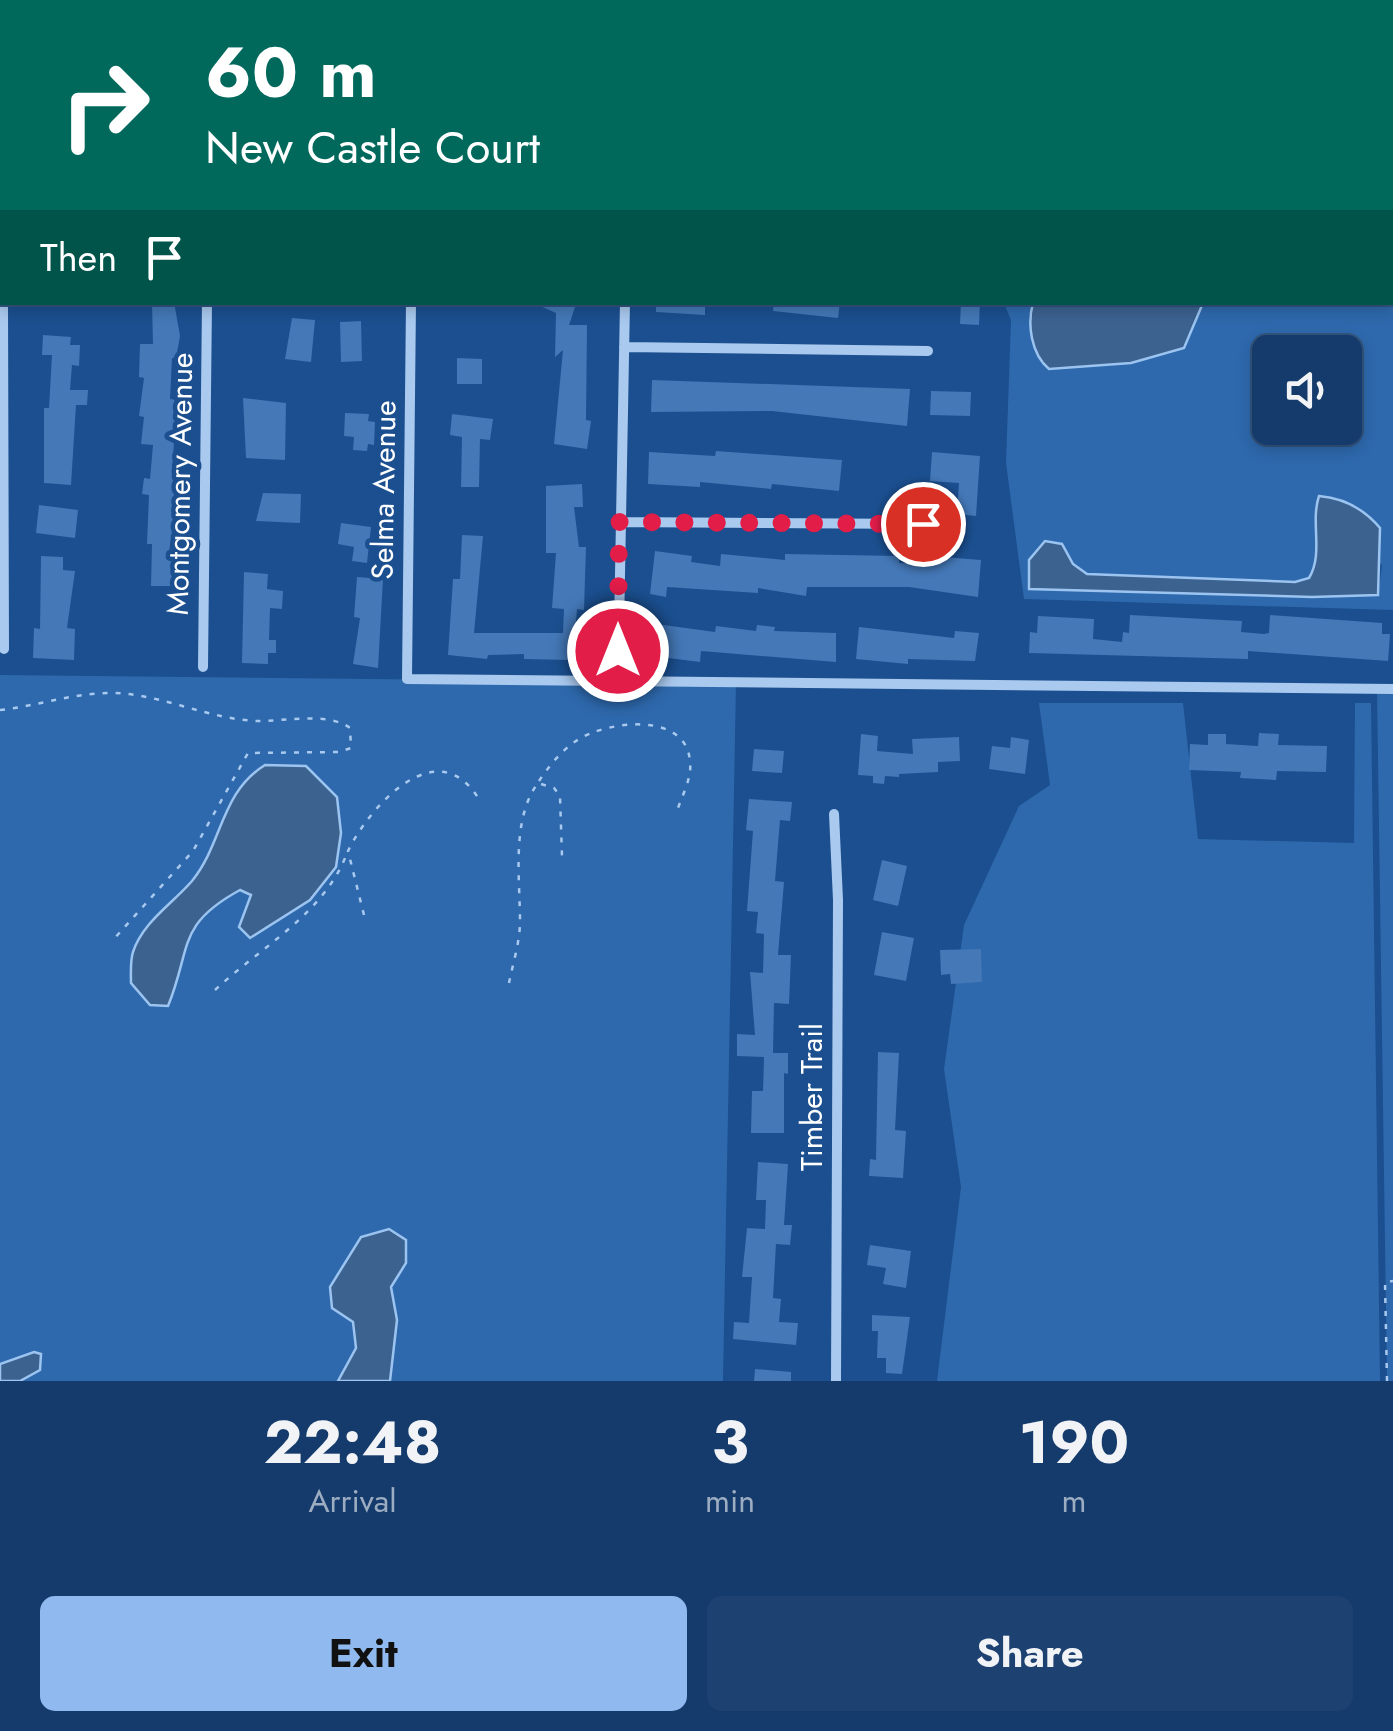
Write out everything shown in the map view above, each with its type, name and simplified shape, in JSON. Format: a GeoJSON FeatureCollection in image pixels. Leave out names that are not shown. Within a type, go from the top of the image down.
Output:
{"type":"FeatureCollection","features":[{"type":"Feature","properties":{"kind":"street"},"geometry":{"type":"LineString","coordinates":[[3,305],[4,649]]}},
{"type":"Feature","properties":{"kind":"street","name":"Montgomery Avenue"},"geometry":{"type":"LineString","coordinates":[[204,667],[207,305]]}},
{"type":"Feature","properties":{"kind":"street","name":"Selma Avenue"},"geometry":{"type":"LineString","coordinates":[[411,305],[407,679],[618,683]]}},
{"type":"Feature","properties":{"kind":"street"},"geometry":{"type":"LineString","coordinates":[[626,305],[618,683],[1393,689]]}},
{"type":"Feature","properties":{"kind":"street"},"geometry":{"type":"LineString","coordinates":[[624,347],[928,351]]}},
{"type":"Feature","properties":{"kind":"street"},"geometry":{"type":"LineString","coordinates":[[619,522],[923,524]]}},
{"type":"Feature","properties":{"kind":"street","name":"Timber Trail"},"geometry":{"type":"LineString","coordinates":[[834,814],[838,900],[836,1381]]}},
{"type":"Feature","properties":{"kind":"path"},"geometry":{"type":"LineString","coordinates":[[0,710],[113,693],[178,703],[238,719],[327,721],[350,728],[351,748],[339,752],[248,753],[239,762],[192,851],[113,940]]}},
{"type":"Feature","properties":{"kind":"path"},"geometry":{"type":"LineString","coordinates":[[509,983],[520,921],[516,864],[531,793],[565,750],[609,726],[656,726],[675,736],[687,749],[690,762],[678,808]]}},
{"type":"Feature","properties":{"kind":"path"},"geometry":{"type":"LineString","coordinates":[[214,990],[311,908],[339,875],[367,820],[418,775],[436,770],[457,776],[470,782],[480,801]]}},
{"type":"Feature","properties":{"kind":"path"},"geometry":{"type":"LineString","coordinates":[[538,783],[554,788],[560,796],[562,856]]}},
{"type":"Feature","properties":{"kind":"path"},"geometry":{"type":"LineString","coordinates":[[348,851],[364,915]]}},
{"type":"Feature","properties":{"kind":"path"},"geometry":{"type":"LineString","coordinates":[[1387,1381],[1386,1282],[1393,1282]]}},
{"type":"Feature","properties":{"kind":"shaded area"},"geometry":{"type":"Polygon","coordinates":[[[1005,305],[1032,305],[1029,317],[1033,345],[1183,348],[1202,305],[1393,305],[1393,610],[1024,599],[1006,463],[1011,320],[1005,305]],[[1315,509],[1317,554],[1309,578],[1295,582],[1087,574],[1073,564],[1062,544],[1029,589],[1312,597],[1378,595],[1382,565],[1315,509]]]}},
{"type":"Feature","properties":{"kind":"shaded area"},"geometry":{"type":"Polygon","coordinates":[[[1032,305],[1202,305],[1184,348],[1131,363],[1049,369],[1038,355],[1030,320],[1032,305]]]}},
{"type":"Feature","properties":{"kind":"shaded area"},"geometry":{"type":"Polygon","coordinates":[[[1319,496],[1353,506],[1380,528],[1378,595],[1312,597],[1029,589],[1029,560],[1045,541],[1062,544],[1073,564],[1087,574],[1295,582],[1309,578],[1316,558],[1319,496]]]}},
{"type":"Feature","properties":{"kind":"shaded area"},"geometry":{"type":"Polygon","coordinates":[[[0,675],[736,683],[723,1381],[0,1381],[0,675]]]}},
{"type":"Feature","properties":{"kind":"shaded area"},"geometry":{"type":"Polygon","coordinates":[[[1377,689],[1393,689],[1393,1381],[1387,1381],[1377,689]]]}},
{"type":"Feature","properties":{"kind":"shaded area"},"geometry":{"type":"Polygon","coordinates":[[[1039,703],[1183,703],[1198,839],[1354,843],[1355,703],[1371,703],[1380,1381],[937,1381],[961,1187],[944,1069],[964,925],[1019,806],[1050,785],[1039,703]]]}},
{"type":"Feature","properties":{"kind":"shaded area"},"geometry":{"type":"Polygon","coordinates":[[[265,765],[306,766],[337,797],[341,833],[336,867],[310,900],[250,938],[239,927],[251,895],[240,890],[220,903],[195,927],[168,1006],[150,1005],[131,983],[131,959],[138,941],[151,922],[192,881],[230,804],[250,776],[265,765]]]}},
{"type":"Feature","properties":{"kind":"shaded area"},"geometry":{"type":"Polygon","coordinates":[[[389,1229],[406,1240],[406,1263],[391,1287],[397,1320],[390,1381],[338,1381],[356,1348],[353,1322],[332,1308],[330,1287],[361,1237],[389,1229]]]}},
{"type":"Feature","properties":{"kind":"shaded area"},"geometry":{"type":"Polygon","coordinates":[[[34,1352],[41,1354],[40,1370],[20,1381],[0,1381],[0,1364],[34,1352]]]}},
{"type":"Feature","properties":{"kind":"building"},"geometry":{"type":"Polygon","coordinates":[[[152,305],[175,305],[180,336],[176,358],[172,358],[170,399],[177,400],[172,471],[177,471],[175,511],[169,552],[174,552],[173,586],[151,586],[152,544],[147,544],[149,495],[142,494],[144,478],[150,479],[153,445],[141,444],[144,417],[139,416],[144,378],[139,377],[140,344],[153,344],[152,305]]]}},
{"type":"Feature","properties":{"kind":"building"},"geometry":{"type":"Polygon","coordinates":[[[538,305],[575,307],[569,325],[587,325],[586,420],[591,421],[587,449],[554,444],[563,350],[555,357],[556,313],[538,305]]]}},
{"type":"Feature","properties":{"kind":"building"},"geometry":{"type":"Polygon","coordinates":[[[656,305],[705,305],[705,315],[656,312],[656,305]]]}},
{"type":"Feature","properties":{"kind":"building"},"geometry":{"type":"Polygon","coordinates":[[[774,305],[840,305],[838,318],[773,311],[774,305]]]}},
{"type":"Feature","properties":{"kind":"building"},"geometry":{"type":"Polygon","coordinates":[[[961,305],[980,305],[979,325],[960,324],[961,305]]]}},
{"type":"Feature","properties":{"kind":"building"},"geometry":{"type":"Polygon","coordinates":[[[292,318],[315,320],[311,362],[285,359],[292,318]]]}},
{"type":"Feature","properties":{"kind":"building"},"geometry":{"type":"Polygon","coordinates":[[[361,321],[362,361],[341,362],[340,322],[361,321]]]}},
{"type":"Feature","properties":{"kind":"building"},"geometry":{"type":"Polygon","coordinates":[[[43,335],[71,337],[70,345],[80,345],[79,366],[72,365],[70,390],[88,390],[87,405],[76,405],[71,485],[44,483],[44,408],[49,408],[52,355],[42,355],[43,335]]]}},
{"type":"Feature","properties":{"kind":"building"},"geometry":{"type":"Polygon","coordinates":[[[457,358],[482,359],[482,384],[457,384],[457,358]]]}},
{"type":"Feature","properties":{"kind":"building"},"geometry":{"type":"Polygon","coordinates":[[[652,380],[910,389],[907,426],[772,411],[651,412],[652,380]]]}},
{"type":"Feature","properties":{"kind":"building"},"geometry":{"type":"Polygon","coordinates":[[[931,391],[971,392],[970,416],[930,415],[931,391]]]}},
{"type":"Feature","properties":{"kind":"building"},"geometry":{"type":"Polygon","coordinates":[[[243,398],[286,403],[285,460],[246,458],[243,398]]]}},
{"type":"Feature","properties":{"kind":"building"},"geometry":{"type":"Polygon","coordinates":[[[345,413],[369,414],[368,421],[375,422],[374,445],[368,444],[367,451],[353,450],[354,437],[344,436],[345,413]]]}},
{"type":"Feature","properties":{"kind":"building"},"geometry":{"type":"Polygon","coordinates":[[[452,414],[493,419],[490,440],[480,439],[479,487],[461,487],[462,437],[450,435],[452,414]]]}},
{"type":"Feature","properties":{"kind":"building"},"geometry":{"type":"Polygon","coordinates":[[[716,451],[842,460],[839,491],[772,484],[771,489],[700,482],[700,487],[648,484],[649,452],[715,456],[716,451]]]}},
{"type":"Feature","properties":{"kind":"building"},"geometry":{"type":"Polygon","coordinates":[[[932,452],[980,456],[976,516],[957,514],[959,483],[930,481],[932,452]]]}},
{"type":"Feature","properties":{"kind":"building"},"geometry":{"type":"Polygon","coordinates":[[[582,484],[583,507],[574,507],[579,547],[586,547],[584,610],[577,609],[575,634],[584,635],[583,655],[571,654],[570,660],[524,659],[524,654],[488,655],[487,659],[448,655],[453,579],[460,579],[462,535],[483,536],[474,633],[563,633],[564,609],[552,608],[556,553],[546,553],[546,486],[582,484]]]}},
{"type":"Feature","properties":{"kind":"building"},"geometry":{"type":"Polygon","coordinates":[[[263,493],[301,494],[300,523],[256,521],[263,493]]]}},
{"type":"Feature","properties":{"kind":"building"},"geometry":{"type":"Polygon","coordinates":[[[39,505],[78,510],[75,538],[36,533],[39,505]]]}},
{"type":"Feature","properties":{"kind":"building"},"geometry":{"type":"Polygon","coordinates":[[[341,523],[371,527],[367,563],[352,561],[354,547],[338,544],[341,523]]]}},
{"type":"Feature","properties":{"kind":"building"},"geometry":{"type":"Polygon","coordinates":[[[655,551],[692,556],[691,562],[720,566],[721,554],[785,560],[785,554],[899,556],[899,563],[929,564],[930,556],[981,560],[978,597],[909,587],[807,587],[806,596],[758,588],[758,593],[667,587],[666,597],[650,594],[655,551]]]}},
{"type":"Feature","properties":{"kind":"building"},"geometry":{"type":"Polygon","coordinates":[[[41,556],[63,557],[63,570],[75,571],[67,628],[75,629],[74,660],[33,658],[34,628],[40,629],[41,556]]]}},
{"type":"Feature","properties":{"kind":"building"},"geometry":{"type":"Polygon","coordinates":[[[244,572],[268,574],[267,589],[283,591],[282,609],[270,608],[269,640],[276,640],[276,653],[268,653],[268,664],[242,663],[244,572]]]}},
{"type":"Feature","properties":{"kind":"building"},"geometry":{"type":"Polygon","coordinates":[[[357,577],[383,579],[378,668],[353,664],[360,618],[354,617],[357,577]]]}},
{"type":"Feature","properties":{"kind":"building"},"geometry":{"type":"Polygon","coordinates":[[[1130,615],[1242,621],[1241,632],[1264,634],[1269,633],[1270,615],[1382,623],[1382,634],[1390,634],[1388,661],[1248,651],[1248,659],[1029,653],[1030,632],[1037,633],[1038,616],[1094,619],[1093,639],[1122,642],[1123,632],[1129,633],[1130,615]]]}},
{"type":"Feature","properties":{"kind":"building"},"geometry":{"type":"Polygon","coordinates":[[[649,623],[715,632],[716,626],[756,631],[757,625],[775,627],[774,631],[836,633],[836,662],[701,651],[700,662],[645,655],[649,623]]]}},
{"type":"Feature","properties":{"kind":"building"},"geometry":{"type":"Polygon","coordinates":[[[859,627],[954,638],[955,631],[979,633],[975,661],[908,659],[908,664],[856,659],[859,627]]]}},
{"type":"Feature","properties":{"kind":"building"},"geometry":{"type":"Polygon","coordinates":[[[1259,733],[1279,734],[1278,745],[1327,746],[1326,772],[1277,771],[1276,780],[1240,778],[1241,772],[1189,770],[1190,744],[1208,745],[1208,734],[1226,734],[1226,744],[1258,746],[1259,733]]]}},
{"type":"Feature","properties":{"kind":"building"},"geometry":{"type":"Polygon","coordinates":[[[861,734],[878,736],[877,751],[913,754],[912,739],[959,737],[960,761],[938,762],[938,772],[885,776],[884,784],[873,783],[873,776],[858,775],[861,734]]]}},
{"type":"Feature","properties":{"kind":"building"},"geometry":{"type":"Polygon","coordinates":[[[1011,737],[1029,740],[1025,774],[989,769],[992,746],[1010,748],[1011,737]]]}},
{"type":"Feature","properties":{"kind":"building"},"geometry":{"type":"Polygon","coordinates":[[[754,749],[784,751],[782,773],[752,771],[754,749]]]}},
{"type":"Feature","properties":{"kind":"building"},"geometry":{"type":"Polygon","coordinates":[[[749,799],[792,802],[790,821],[780,820],[775,881],[784,882],[778,955],[791,955],[789,1004],[774,1003],[773,1053],[788,1053],[784,1133],[751,1133],[752,1091],[763,1091],[764,1057],[737,1056],[737,1034],[755,1035],[750,972],[763,973],[764,934],[756,933],[758,912],[747,911],[753,831],[746,830],[749,799]]]}},
{"type":"Feature","properties":{"kind":"building"},"geometry":{"type":"Polygon","coordinates":[[[882,860],[907,866],[898,906],[873,900],[882,860]]]}},
{"type":"Feature","properties":{"kind":"building"},"geometry":{"type":"Polygon","coordinates":[[[882,932],[914,938],[906,981],[874,975],[882,932]]]}},
{"type":"Feature","properties":{"kind":"building"},"geometry":{"type":"Polygon","coordinates":[[[981,949],[982,982],[951,984],[950,974],[941,975],[940,950],[981,949]]]}},
{"type":"Feature","properties":{"kind":"building"},"geometry":{"type":"Polygon","coordinates":[[[878,1052],[899,1053],[895,1130],[906,1131],[903,1178],[869,1176],[870,1159],[876,1160],[878,1052]]]}},
{"type":"Feature","properties":{"kind":"building"},"geometry":{"type":"Polygon","coordinates":[[[758,1162],[788,1164],[784,1225],[792,1225],[790,1245],[776,1244],[773,1298],[781,1299],[779,1322],[798,1323],[796,1345],[733,1339],[734,1322],[749,1323],[752,1277],[742,1277],[747,1228],[765,1229],[766,1200],[756,1200],[758,1162]]]}},
{"type":"Feature","properties":{"kind":"building"},"geometry":{"type":"Polygon","coordinates":[[[870,1245],[911,1251],[906,1288],[883,1284],[886,1268],[867,1265],[870,1245]]]}},
{"type":"Feature","properties":{"kind":"building"},"geometry":{"type":"Polygon","coordinates":[[[872,1315],[910,1317],[902,1374],[886,1373],[886,1358],[877,1358],[878,1331],[872,1331],[872,1315]]]}},
{"type":"Feature","properties":{"kind":"building"},"geometry":{"type":"Polygon","coordinates":[[[755,1369],[791,1372],[791,1381],[754,1381],[755,1369]]]}},
{"type":"Feature","properties":{"kind":"route"},"geometry":{"type":"LineString","coordinates":[[618,651],[619,522],[923,524]]}}]}
